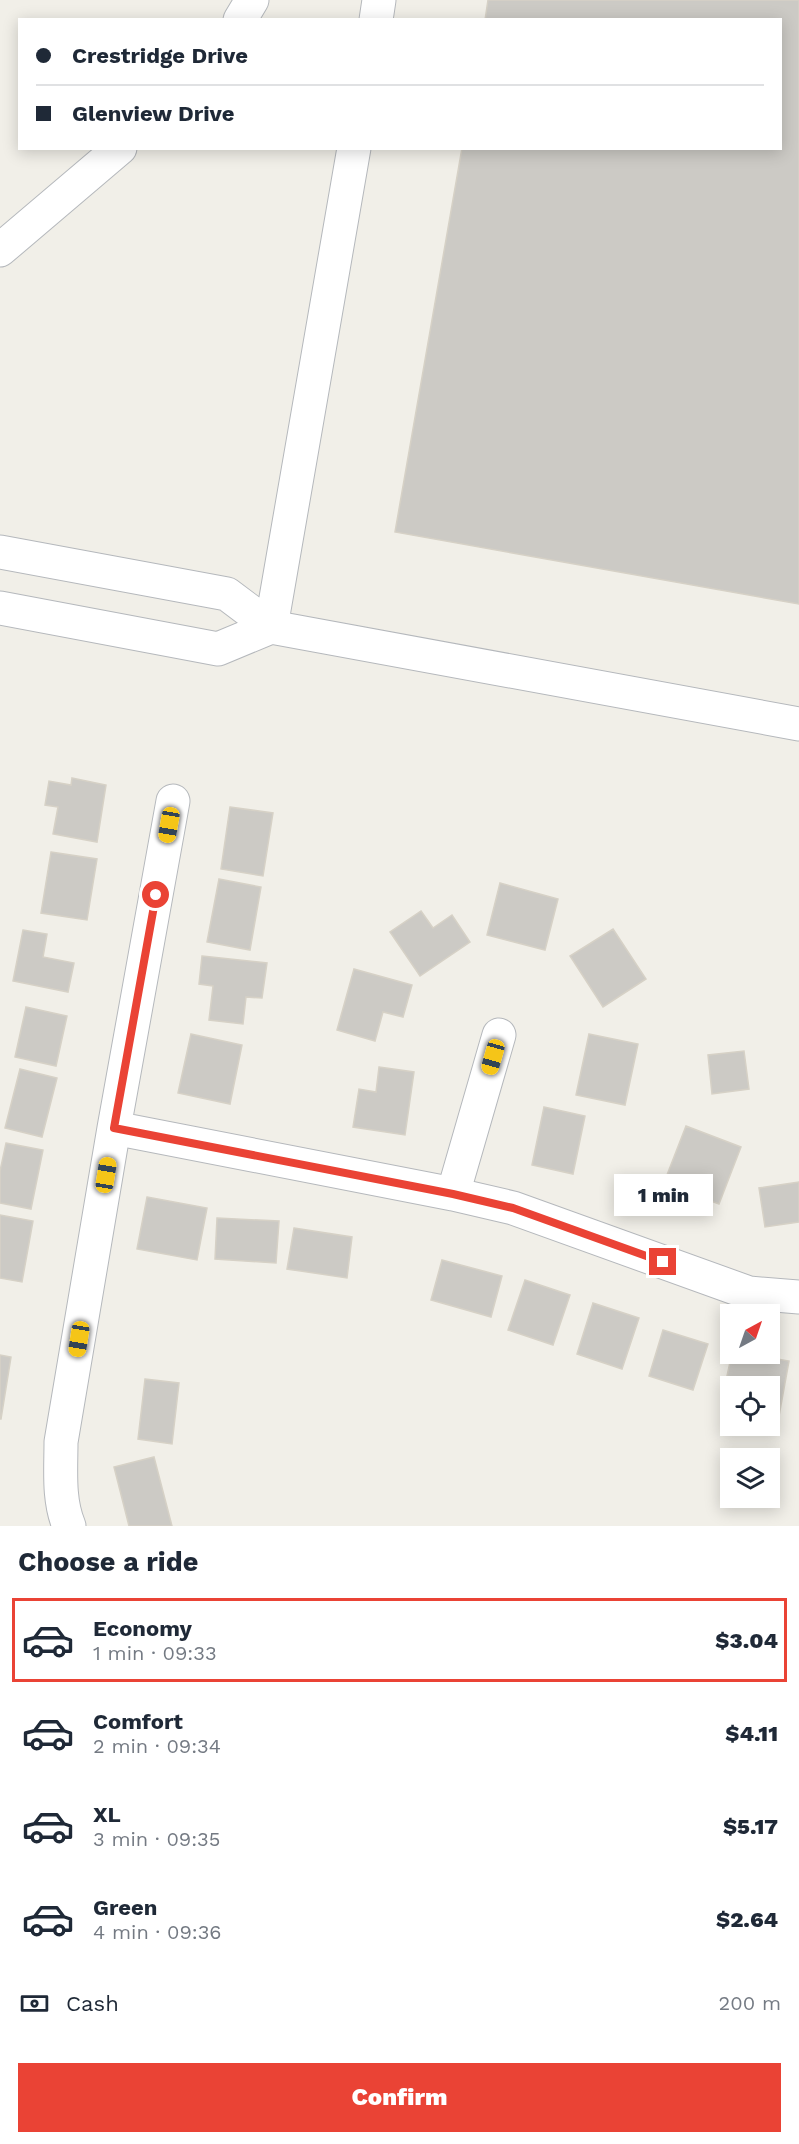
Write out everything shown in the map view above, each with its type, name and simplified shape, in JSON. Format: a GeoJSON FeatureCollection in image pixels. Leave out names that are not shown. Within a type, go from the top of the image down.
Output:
{"type":"FeatureCollection","features":[{"type":"Feature","properties":{"kind":"street"},"geometry":{"type":"LineString","coordinates":[[241,18],[252,0]]}},
{"type":"Feature","properties":{"kind":"street"},"geometry":{"type":"LineString","coordinates":[[376,18],[379,0]]}},
{"type":"Feature","properties":{"kind":"street"},"geometry":{"type":"LineString","coordinates":[[0,250],[118,150]]}},
{"type":"Feature","properties":{"kind":"street"},"geometry":{"type":"LineString","coordinates":[[271,627],[354,150]]}},
{"type":"Feature","properties":{"kind":"street"},"geometry":{"type":"LineString","coordinates":[[0,552],[227,594],[271,627],[799,724]]}},
{"type":"Feature","properties":{"kind":"street"},"geometry":{"type":"LineString","coordinates":[[0,608],[218,649],[271,627]]}},
{"type":"Feature","properties":{"kind":"street"},"geometry":{"type":"LineString","coordinates":[[69,1526],[64,1515],[61,1442],[114,1128],[173,801]]}},
{"type":"Feature","properties":{"kind":"street"},"geometry":{"type":"LineString","coordinates":[[453,1194],[499,1035]]}},
{"type":"Feature","properties":{"kind":"street"},"geometry":{"type":"LineString","coordinates":[[114,1128],[453,1194],[513,1208],[749,1293],[799,1297]]}},
{"type":"Feature","properties":{"kind":"building"},"geometry":{"type":"Polygon","coordinates":[[[488,0],[799,0],[799,604],[395,532],[462,150],[782,150],[782,18],[485,18],[488,0]]]}},
{"type":"Feature","properties":{"kind":"building"},"geometry":{"type":"Polygon","coordinates":[[[72,778],[106,785],[97,842],[53,834],[58,807],[45,805],[49,781],[71,785],[72,778]]]}},
{"type":"Feature","properties":{"kind":"building"},"geometry":{"type":"Polygon","coordinates":[[[230,807],[273,813],[263,876],[221,869],[230,807]]]}},
{"type":"Feature","properties":{"kind":"building"},"geometry":{"type":"Polygon","coordinates":[[[51,852],[97,859],[87,920],[41,913],[51,852]]]}},
{"type":"Feature","properties":{"kind":"building"},"geometry":{"type":"Polygon","coordinates":[[[219,879],[261,887],[250,950],[207,942],[219,879]]]}},
{"type":"Feature","properties":{"kind":"building"},"geometry":{"type":"Polygon","coordinates":[[[500,883],[558,899],[545,950],[487,935],[500,883]]]}},
{"type":"Feature","properties":{"kind":"building"},"geometry":{"type":"Polygon","coordinates":[[[421,911],[433,928],[452,915],[470,942],[420,976],[390,932],[421,911]]]}},
{"type":"Feature","properties":{"kind":"building"},"geometry":{"type":"Polygon","coordinates":[[[613,929],[646,979],[603,1007],[570,956],[613,929]]]}},
{"type":"Feature","properties":{"kind":"building"},"geometry":{"type":"Polygon","coordinates":[[[23,930],[47,934],[43,957],[74,963],[68,992],[13,981],[23,930]]]}},
{"type":"Feature","properties":{"kind":"building"},"geometry":{"type":"Polygon","coordinates":[[[202,956],[267,963],[262,998],[246,997],[243,1024],[209,1020],[213,986],[199,984],[202,956]]]}},
{"type":"Feature","properties":{"kind":"building"},"geometry":{"type":"Polygon","coordinates":[[[354,969],[412,985],[403,1017],[383,1012],[375,1041],[337,1030],[354,969]]]}},
{"type":"Feature","properties":{"kind":"building"},"geometry":{"type":"Polygon","coordinates":[[[26,1007],[67,1016],[56,1066],[15,1057],[26,1007]]]}},
{"type":"Feature","properties":{"kind":"building"},"geometry":{"type":"Polygon","coordinates":[[[191,1034],[242,1045],[230,1104],[178,1093],[191,1034]]]}},
{"type":"Feature","properties":{"kind":"building"},"geometry":{"type":"Polygon","coordinates":[[[589,1034],[638,1044],[625,1105],[576,1095],[589,1034]]]}},
{"type":"Feature","properties":{"kind":"building"},"geometry":{"type":"Polygon","coordinates":[[[744,1051],[749,1089],[712,1094],[708,1055],[744,1051]]]}},
{"type":"Feature","properties":{"kind":"building"},"geometry":{"type":"Polygon","coordinates":[[[379,1067],[414,1072],[405,1135],[353,1127],[359,1089],[376,1092],[379,1067]]]}},
{"type":"Feature","properties":{"kind":"building"},"geometry":{"type":"Polygon","coordinates":[[[20,1069],[57,1078],[42,1137],[5,1128],[20,1069]]]}},
{"type":"Feature","properties":{"kind":"building"},"geometry":{"type":"Polygon","coordinates":[[[544,1107],[585,1116],[573,1174],[532,1165],[544,1107]]]}},
{"type":"Feature","properties":{"kind":"building"},"geometry":{"type":"Polygon","coordinates":[[[686,1126],[741,1147],[719,1204],[690,1193],[684,1208],[658,1198],[686,1126]]]}},
{"type":"Feature","properties":{"kind":"building"},"geometry":{"type":"Polygon","coordinates":[[[6,1143],[43,1150],[31,1209],[0,1203],[0,1171],[6,1143]]]}},
{"type":"Feature","properties":{"kind":"building"},"geometry":{"type":"Polygon","coordinates":[[[799,1182],[799,1222],[765,1227],[759,1188],[799,1182]]]}},
{"type":"Feature","properties":{"kind":"building"},"geometry":{"type":"Polygon","coordinates":[[[147,1197],[207,1208],[197,1260],[137,1249],[147,1197]]]}},
{"type":"Feature","properties":{"kind":"building"},"geometry":{"type":"Polygon","coordinates":[[[0,1215],[33,1221],[22,1282],[0,1278],[0,1215]]]}},
{"type":"Feature","properties":{"kind":"building"},"geometry":{"type":"Polygon","coordinates":[[[217,1218],[279,1221],[276,1263],[215,1259],[217,1218]]]}},
{"type":"Feature","properties":{"kind":"building"},"geometry":{"type":"Polygon","coordinates":[[[294,1228],[352,1237],[347,1278],[287,1269],[294,1228]]]}},
{"type":"Feature","properties":{"kind":"building"},"geometry":{"type":"Polygon","coordinates":[[[442,1260],[502,1276],[491,1317],[431,1300],[442,1260]]]}},
{"type":"Feature","properties":{"kind":"building"},"geometry":{"type":"Polygon","coordinates":[[[525,1280],[570,1295],[553,1345],[508,1330],[525,1280]]]}},
{"type":"Feature","properties":{"kind":"building"},"geometry":{"type":"Polygon","coordinates":[[[593,1303],[639,1318],[622,1369],[577,1354],[593,1303]]]}},
{"type":"Feature","properties":{"kind":"building"},"geometry":{"type":"Polygon","coordinates":[[[663,1330],[708,1344],[693,1390],[649,1376],[663,1330]]]}},
{"type":"Feature","properties":{"kind":"building"},"geometry":{"type":"Polygon","coordinates":[[[0,1355],[11,1357],[1,1419],[0,1419],[0,1355]]]}},
{"type":"Feature","properties":{"kind":"building"},"geometry":{"type":"Polygon","coordinates":[[[780,1359],[789,1361],[780,1410],[780,1376],[727,1376],[730,1364],[780,1364],[780,1359]]]}},
{"type":"Feature","properties":{"kind":"building"},"geometry":{"type":"Polygon","coordinates":[[[145,1379],[179,1383],[172,1444],[138,1439],[145,1379]]]}},
{"type":"Feature","properties":{"kind":"building"},"geometry":{"type":"Polygon","coordinates":[[[154,1457],[172,1526],[129,1526],[114,1467],[154,1457]]]}},
{"type":"Feature","properties":{"kind":"route"},"geometry":{"type":"LineString","coordinates":[[156,895],[114,1128],[453,1194],[513,1208],[663,1262]]}}]}
